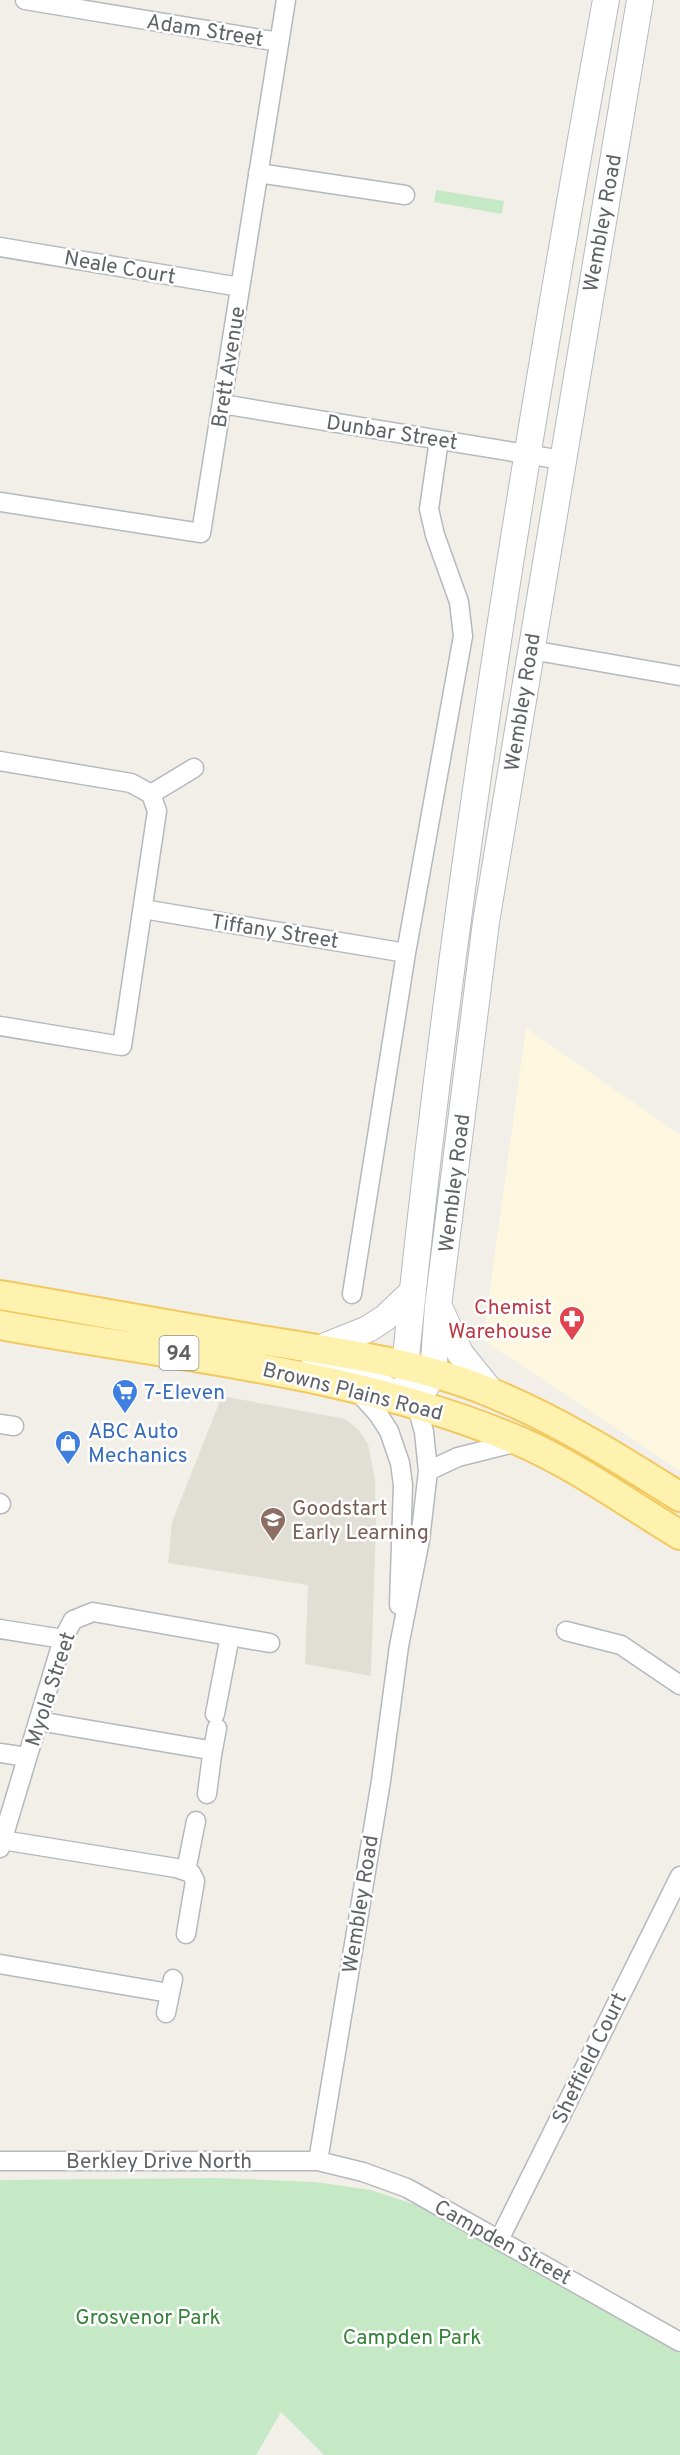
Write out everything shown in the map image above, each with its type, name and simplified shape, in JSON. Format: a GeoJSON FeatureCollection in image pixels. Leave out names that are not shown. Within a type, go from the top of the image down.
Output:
{"type":"FeatureCollection","features":[{"type":"Feature","properties":{"kind":"main road","name":"Wembley Road"},"geometry":{"type":"LineString","coordinates":[[416,1403],[405,1366],[457,915],[527,454],[606,0]]}},
{"type":"Feature","properties":{"kind":"main road","name":"Wembley Road"},"geometry":{"type":"LineString","coordinates":[[416,1403],[433,1374],[438,1306],[486,922],[640,0]]}},
{"type":"Feature","properties":{"kind":"main road"},"geometry":{"type":"LineString","coordinates":[[318,1349],[368,1329],[412,1292]]}},
{"type":"Feature","properties":{"kind":"main road","name":"Browns Plains Road"},"geometry":{"type":"LineString","coordinates":[[0,1295],[318,1349],[405,1366],[433,1374],[492,1393],[571,1431],[680,1497]]}},
{"type":"Feature","properties":{"kind":"main road"},"geometry":{"type":"LineString","coordinates":[[438,1306],[460,1353],[492,1393]]}},
{"type":"Feature","properties":{"kind":"main road","name":"Browns Plains Road"},"geometry":{"type":"LineString","coordinates":[[0,1325],[249,1364],[416,1403],[519,1441],[566,1465],[680,1535]]}},
{"type":"Feature","properties":{"kind":"main road"},"geometry":{"type":"LineString","coordinates":[[251,1339],[278,1352],[351,1370],[416,1403]]}},
{"type":"Feature","properties":{"kind":"street","name":"Adam Street"},"geometry":{"type":"LineString","coordinates":[[25,0],[279,42]]}},
{"type":"Feature","properties":{"kind":"street","name":"Brett Avenue"},"geometry":{"type":"LineString","coordinates":[[0,502],[201,533],[286,0]]}},
{"type":"Feature","properties":{"kind":"street"},"geometry":{"type":"LineString","coordinates":[[258,173],[405,195]]}},
{"type":"Feature","properties":{"kind":"street","name":"Neale Court"},"geometry":{"type":"LineString","coordinates":[[0,247],[240,287]]}},
{"type":"Feature","properties":{"kind":"street","name":"Dunbar Street"},"geometry":{"type":"LineString","coordinates":[[222,404],[562,460]]}},
{"type":"Feature","properties":{"kind":"street"},"geometry":{"type":"LineString","coordinates":[[352,1294],[406,952],[463,636],[459,602],[435,535],[429,509],[439,440]]}},
{"type":"Feature","properties":{"kind":"street"},"geometry":{"type":"LineString","coordinates":[[531,650],[680,676]]}},
{"type":"Feature","properties":{"kind":"street"},"geometry":{"type":"LineString","coordinates":[[0,761],[131,783],[151,794],[157,811],[122,1046],[0,1026]]}},
{"type":"Feature","properties":{"kind":"street"},"geometry":{"type":"LineString","coordinates":[[151,794],[194,768]]}},
{"type":"Feature","properties":{"kind":"street","name":"Tiffany Street"},"geometry":{"type":"LineString","coordinates":[[143,909],[406,952]]}},
{"type":"Feature","properties":{"kind":"street","name":"Wembley Road"},"geometry":{"type":"LineString","coordinates":[[356,1389],[378,1414],[389,1431],[400,1463],[403,1492],[399,1646]]}},
{"type":"Feature","properties":{"kind":"street","name":"Wembley Road"},"geometry":{"type":"LineString","coordinates":[[318,2161],[379,1792],[399,1646],[420,1540],[428,1471],[424,1432],[416,1403]]}},
{"type":"Feature","properties":{"kind":"street"},"geometry":{"type":"LineString","coordinates":[[428,1471],[466,1455],[519,1441]]}},
{"type":"Feature","properties":{"kind":"street","name":"Myola Street"},"geometry":{"type":"LineString","coordinates":[[1,1844],[63,1639],[73,1620],[93,1612],[270,1643]]}},
{"type":"Feature","properties":{"kind":"street"},"geometry":{"type":"LineString","coordinates":[[0,1629],[63,1639]]}},
{"type":"Feature","properties":{"kind":"street"},"geometry":{"type":"LineString","coordinates":[[566,1631],[621,1645],[680,1685]]}},
{"type":"Feature","properties":{"kind":"street"},"geometry":{"type":"LineString","coordinates":[[207,1794],[230,1636]]}},
{"type":"Feature","properties":{"kind":"street"},"geometry":{"type":"LineString","coordinates":[[38,1721],[195,1746],[209,1750],[212,1755]]}},
{"type":"Feature","properties":{"kind":"street"},"geometry":{"type":"LineString","coordinates":[[0,1753],[27,1757]]}},
{"type":"Feature","properties":{"kind":"street"},"geometry":{"type":"LineString","coordinates":[[186,1871],[196,1821]]}},
{"type":"Feature","properties":{"kind":"street"},"geometry":{"type":"LineString","coordinates":[[1,1844],[191,1873],[195,1881],[186,1934]]}},
{"type":"Feature","properties":{"kind":"street","name":"Sheffield Court"},"geometry":{"type":"LineString","coordinates":[[499,2240],[680,1876]]}},
{"type":"Feature","properties":{"kind":"street"},"geometry":{"type":"LineString","coordinates":[[0,1964],[171,1986],[166,2013]]}},
{"type":"Feature","properties":{"kind":"street","name":"Berkley Drive North"},"geometry":{"type":"LineString","coordinates":[[0,2161],[318,2161]]}},
{"type":"Feature","properties":{"kind":"street","name":"Campden Street"},"geometry":{"type":"LineString","coordinates":[[318,2161],[363,2172],[407,2188],[680,2342]]}},
{"type":"Feature","properties":{"kind":"shaded area"},"geometry":{"type":"Polygon","coordinates":[[[526,1028],[680,1135],[680,1471],[483,1340],[526,1028]]]}},
{"type":"Feature","properties":{"kind":"shaded area","name":"Goodstart Early Learning"},"geometry":{"type":"Polygon","coordinates":[[[222,1396],[345,1419],[358,1429],[368,1444],[375,1480],[376,1521],[371,1676],[305,1664],[308,1585],[168,1563],[172,1522],[222,1396]]]}},
{"type":"Feature","properties":{"kind":"green space"},"geometry":{"type":"Polygon","coordinates":[[[436,190],[504,201],[502,214],[434,202],[436,190]]]}},
{"type":"Feature","properties":{"kind":"green space"},"geometry":{"type":"Polygon","coordinates":[[[217,2178],[315,2182],[371,2190],[416,2205],[680,2354],[680,2455],[324,2455],[281,2412],[256,2455],[0,2455],[0,2180],[217,2178]]]}},
{"type":"Feature","properties":{"kind":"place","name":"Chemist Warehouse"},"geometry":{"type":"Point","coordinates":[572,1342]}},
{"type":"Feature","properties":{"kind":"place","name":"7-Eleven"},"geometry":{"type":"Point","coordinates":[125,1415]}},
{"type":"Feature","properties":{"kind":"place","name":"ABC Auto Mechanics"},"geometry":{"type":"Point","coordinates":[68,1466]}},
{"type":"Feature","properties":{"kind":"place","name":"Goodstart Early Learning"},"geometry":{"type":"Point","coordinates":[273,1543]}},
{"type":"Feature","properties":{"kind":"park label","name":"Grosvenor Park"},"geometry":{"type":"Point","coordinates":[148,2317]}},
{"type":"Feature","properties":{"kind":"park label","name":"Campden Park"},"geometry":{"type":"Point","coordinates":[412,2337]}}]}
